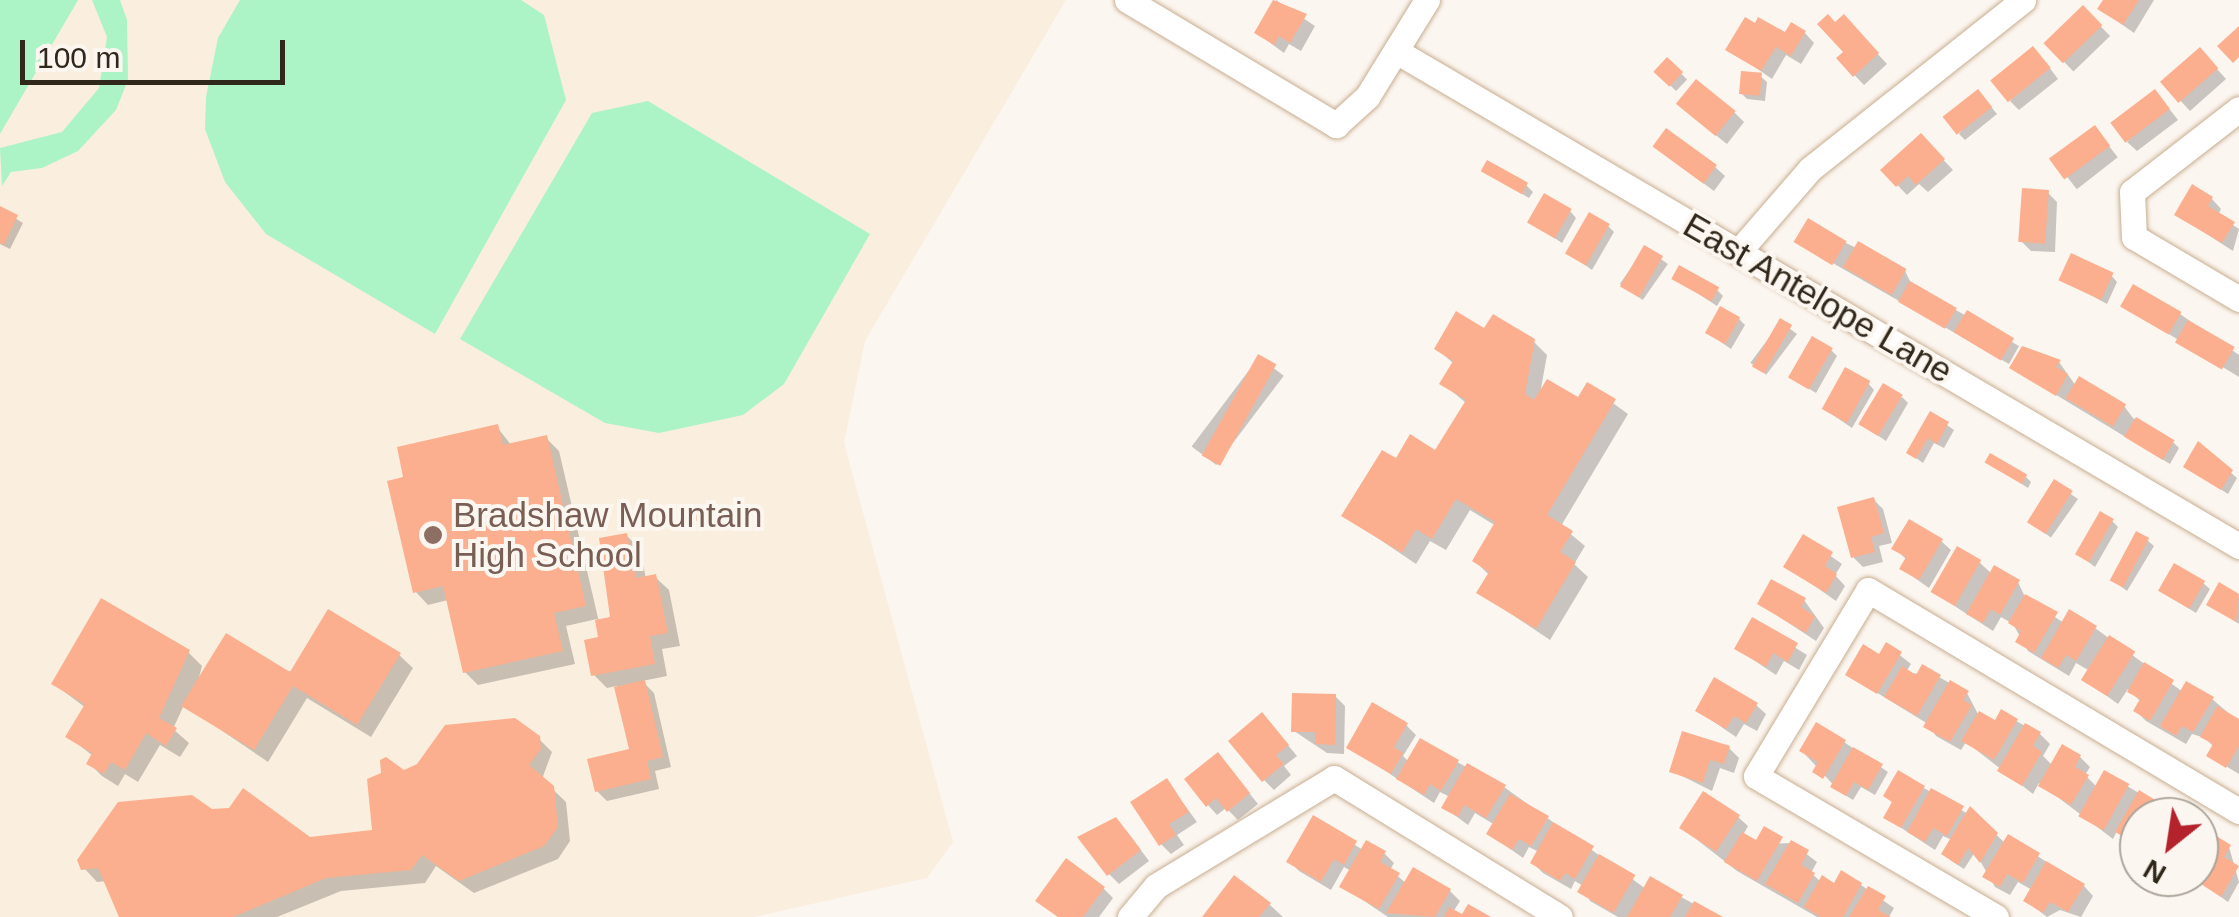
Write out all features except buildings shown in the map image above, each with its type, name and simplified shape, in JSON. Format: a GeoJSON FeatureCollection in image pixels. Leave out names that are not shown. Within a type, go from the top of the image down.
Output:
{"type":"FeatureCollection","features":[{"type":"Feature","properties":{"kind":"street"},"geometry":{"type":"LineString","coordinates":[[1127,0],[1336,125],[1366,97],[1427,0]]}},
{"type":"Feature","properties":{"kind":"street"},"geometry":{"type":"LineString","coordinates":[[1739,251],[1810,169],[2023,0]]}},
{"type":"Feature","properties":{"kind":"street","name":"East Antelope Lane"},"geometry":{"type":"LineString","coordinates":[[1396,51],[2239,546]]}},
{"type":"Feature","properties":{"kind":"street"},"geometry":{"type":"LineString","coordinates":[[2239,108],[2132,192],[2134,237],[2239,298]]}},
{"type":"Feature","properties":{"kind":"street"},"geometry":{"type":"LineString","coordinates":[[1996,917],[1756,776],[1868,590],[2239,811]]}},
{"type":"Feature","properties":{"kind":"street"},"geometry":{"type":"LineString","coordinates":[[1130,917],[1156,886],[1334,778],[1560,917]]}},
{"type":"Feature","properties":{"kind":"shaded area","name":"Bradshaw Mountain High School"},"geometry":{"type":"Polygon","coordinates":[[[0,0],[1066,0],[865,341],[844,443],[953,842],[927,878],[754,917],[0,917],[0,0]]]}},
{"type":"Feature","properties":{"kind":"green space"},"geometry":{"type":"Polygon","coordinates":[[[0,0],[78,0],[0,134],[0,0]]]}},
{"type":"Feature","properties":{"kind":"green space"},"geometry":{"type":"Polygon","coordinates":[[[92,0],[120,0],[127,20],[128,80],[116,110],[78,151],[42,168],[11,172],[2,186],[0,148],[62,132],[99,88],[107,37],[92,0]]]}},
{"type":"Feature","properties":{"kind":"green space"},"geometry":{"type":"Polygon","coordinates":[[[240,0],[521,0],[544,15],[566,100],[435,334],[266,234],[225,182],[205,129],[206,97],[218,38],[240,0]]]}},
{"type":"Feature","properties":{"kind":"green space"},"geometry":{"type":"Polygon","coordinates":[[[648,101],[870,234],[784,384],[743,415],[659,433],[605,423],[460,339],[592,113],[648,101]]]}},
{"type":"Feature","properties":{"kind":"place","name":"Bradshaw Mountain High School"},"geometry":{"type":"Point","coordinates":[433,535]}}]}
